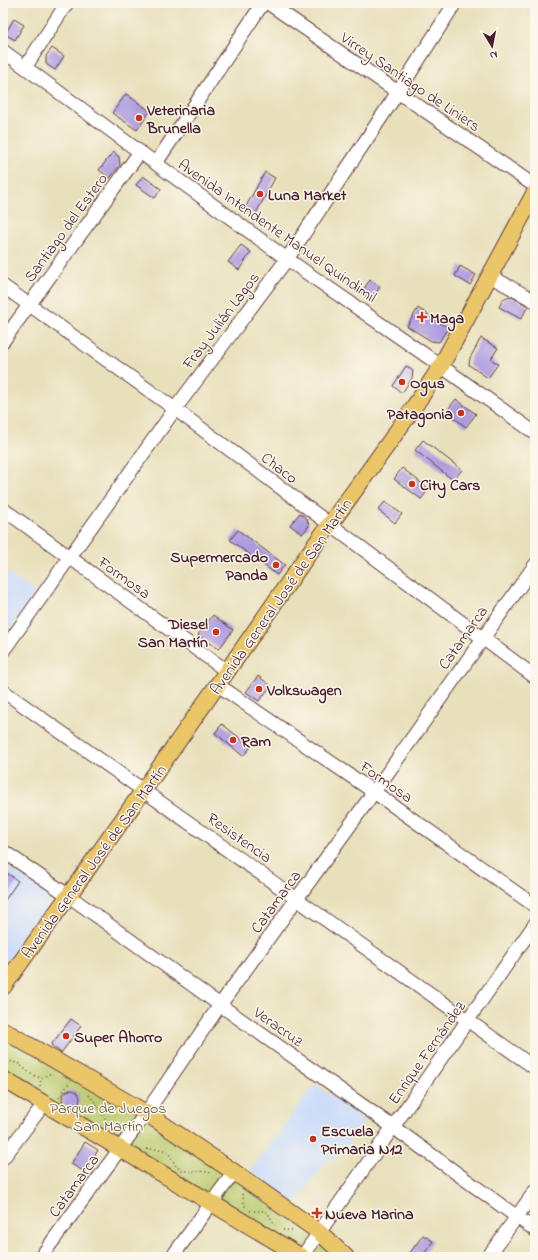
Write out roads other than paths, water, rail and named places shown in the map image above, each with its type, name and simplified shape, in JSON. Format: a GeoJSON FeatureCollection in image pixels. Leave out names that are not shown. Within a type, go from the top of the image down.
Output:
{"type":"FeatureCollection","features":[{"type":"Feature","properties":{"kind":"main road","name":"Avenida General José de San Martín"},"geometry":{"type":"LineString","coordinates":[[3,987],[228,672],[426,389],[441,366],[535,192]]}},
{"type":"Feature","properties":{"kind":"main road"},"geometry":{"type":"LineString","coordinates":[[3,1030],[146,1113],[230,1176],[319,1232],[346,1257]]}},
{"type":"Feature","properties":{"kind":"main road"},"geometry":{"type":"LineString","coordinates":[[3,1079],[47,1098],[120,1148],[302,1257]]}},
{"type":"Feature","properties":{"kind":"street"},"geometry":{"type":"LineString","coordinates":[[26,66],[67,3]]}},
{"type":"Feature","properties":{"kind":"street"},"geometry":{"type":"LineString","coordinates":[[156,163],[263,3]]}},
{"type":"Feature","properties":{"kind":"street","name":"Virrey Santiago de Liniers"},"geometry":{"type":"LineString","coordinates":[[268,3],[535,186]]}},
{"type":"Feature","properties":{"kind":"street","name":"Fray Julián Lagos"},"geometry":{"type":"LineString","coordinates":[[3,651],[175,409],[287,258],[398,92],[455,3]]}},
{"type":"Feature","properties":{"kind":"street","name":"Avenida Intendente Manuel Quindimil"},"geometry":{"type":"LineString","coordinates":[[3,51],[26,66],[140,152],[287,258],[535,434]]}},
{"type":"Feature","properties":{"kind":"street","name":"Santiago del Estero"},"geometry":{"type":"LineString","coordinates":[[3,341],[140,152]]}},
{"type":"Feature","properties":{"kind":"street"},"geometry":{"type":"LineString","coordinates":[[490,276],[535,301]]}},
{"type":"Feature","properties":{"kind":"street","name":"Chaco"},"geometry":{"type":"LineString","coordinates":[[3,286],[175,409],[535,677]]}},
{"type":"Feature","properties":{"kind":"street","name":"Formosa"},"geometry":{"type":"LineString","coordinates":[[3,509],[228,672]]}},
{"type":"Feature","properties":{"kind":"street","name":"Catamarca"},"geometry":{"type":"LineString","coordinates":[[41,1257],[146,1113],[220,1005],[374,792],[535,565]]}},
{"type":"Feature","properties":{"kind":"street","name":"Formosa"},"geometry":{"type":"LineString","coordinates":[[218,685],[374,792],[535,906]]}},
{"type":"Feature","properties":{"kind":"street","name":"Resistencia"},"geometry":{"type":"LineString","coordinates":[[3,691],[535,1068]]}},
{"type":"Feature","properties":{"kind":"street","name":"Veracruz"},"geometry":{"type":"LineString","coordinates":[[3,851],[69,896],[535,1230]]}},
{"type":"Feature","properties":{"kind":"street","name":"Enrique Fernández"},"geometry":{"type":"LineString","coordinates":[[302,1257],[535,924]]}},
{"type":"Feature","properties":{"kind":"street"},"geometry":{"type":"LineString","coordinates":[[3,1158],[47,1098]]}},
{"type":"Feature","properties":{"kind":"street"},"geometry":{"type":"LineString","coordinates":[[172,1257],[230,1176]]}},
{"type":"Feature","properties":{"kind":"street"},"geometry":{"type":"LineString","coordinates":[[488,1257],[535,1190]]}},
{"type":"Feature","properties":{"kind":"place","name":"Veterinaria Brunella"},"geometry":{"type":"Point","coordinates":[139,118]}},
{"type":"Feature","properties":{"kind":"place","name":"Luna Market"},"geometry":{"type":"Point","coordinates":[260,194]}},
{"type":"Feature","properties":{"kind":"place","name":"Maga"},"geometry":{"type":"Point","coordinates":[422,317]}},
{"type":"Feature","properties":{"kind":"place","name":"Ogus"},"geometry":{"type":"Point","coordinates":[402,382]}},
{"type":"Feature","properties":{"kind":"place","name":"Patagonia"},"geometry":{"type":"Point","coordinates":[461,413]}},
{"type":"Feature","properties":{"kind":"place","name":"City Cars"},"geometry":{"type":"Point","coordinates":[412,484]}},
{"type":"Feature","properties":{"kind":"place","name":"Supermercado Panda"},"geometry":{"type":"Point","coordinates":[276,565]}},
{"type":"Feature","properties":{"kind":"place","name":"Diesel San Martín"},"geometry":{"type":"Point","coordinates":[216,632]}},
{"type":"Feature","properties":{"kind":"place","name":"Volkswagen"},"geometry":{"type":"Point","coordinates":[259,689]}},
{"type":"Feature","properties":{"kind":"place","name":"Ram"},"geometry":{"type":"Point","coordinates":[233,740]}},
{"type":"Feature","properties":{"kind":"place","name":"Super Ahorro"},"geometry":{"type":"Point","coordinates":[66,1036]}},
{"type":"Feature","properties":{"kind":"place","name":"Escuela Primaria N12"},"geometry":{"type":"Point","coordinates":[313,1139]}},
{"type":"Feature","properties":{"kind":"place","name":"Nueva Marina"},"geometry":{"type":"Point","coordinates":[317,1213]}},
{"type":"Feature","properties":{"kind":"park label","name":"Parque de Juegos San Martín"},"geometry":{"type":"Point","coordinates":[108,1116]}}]}
